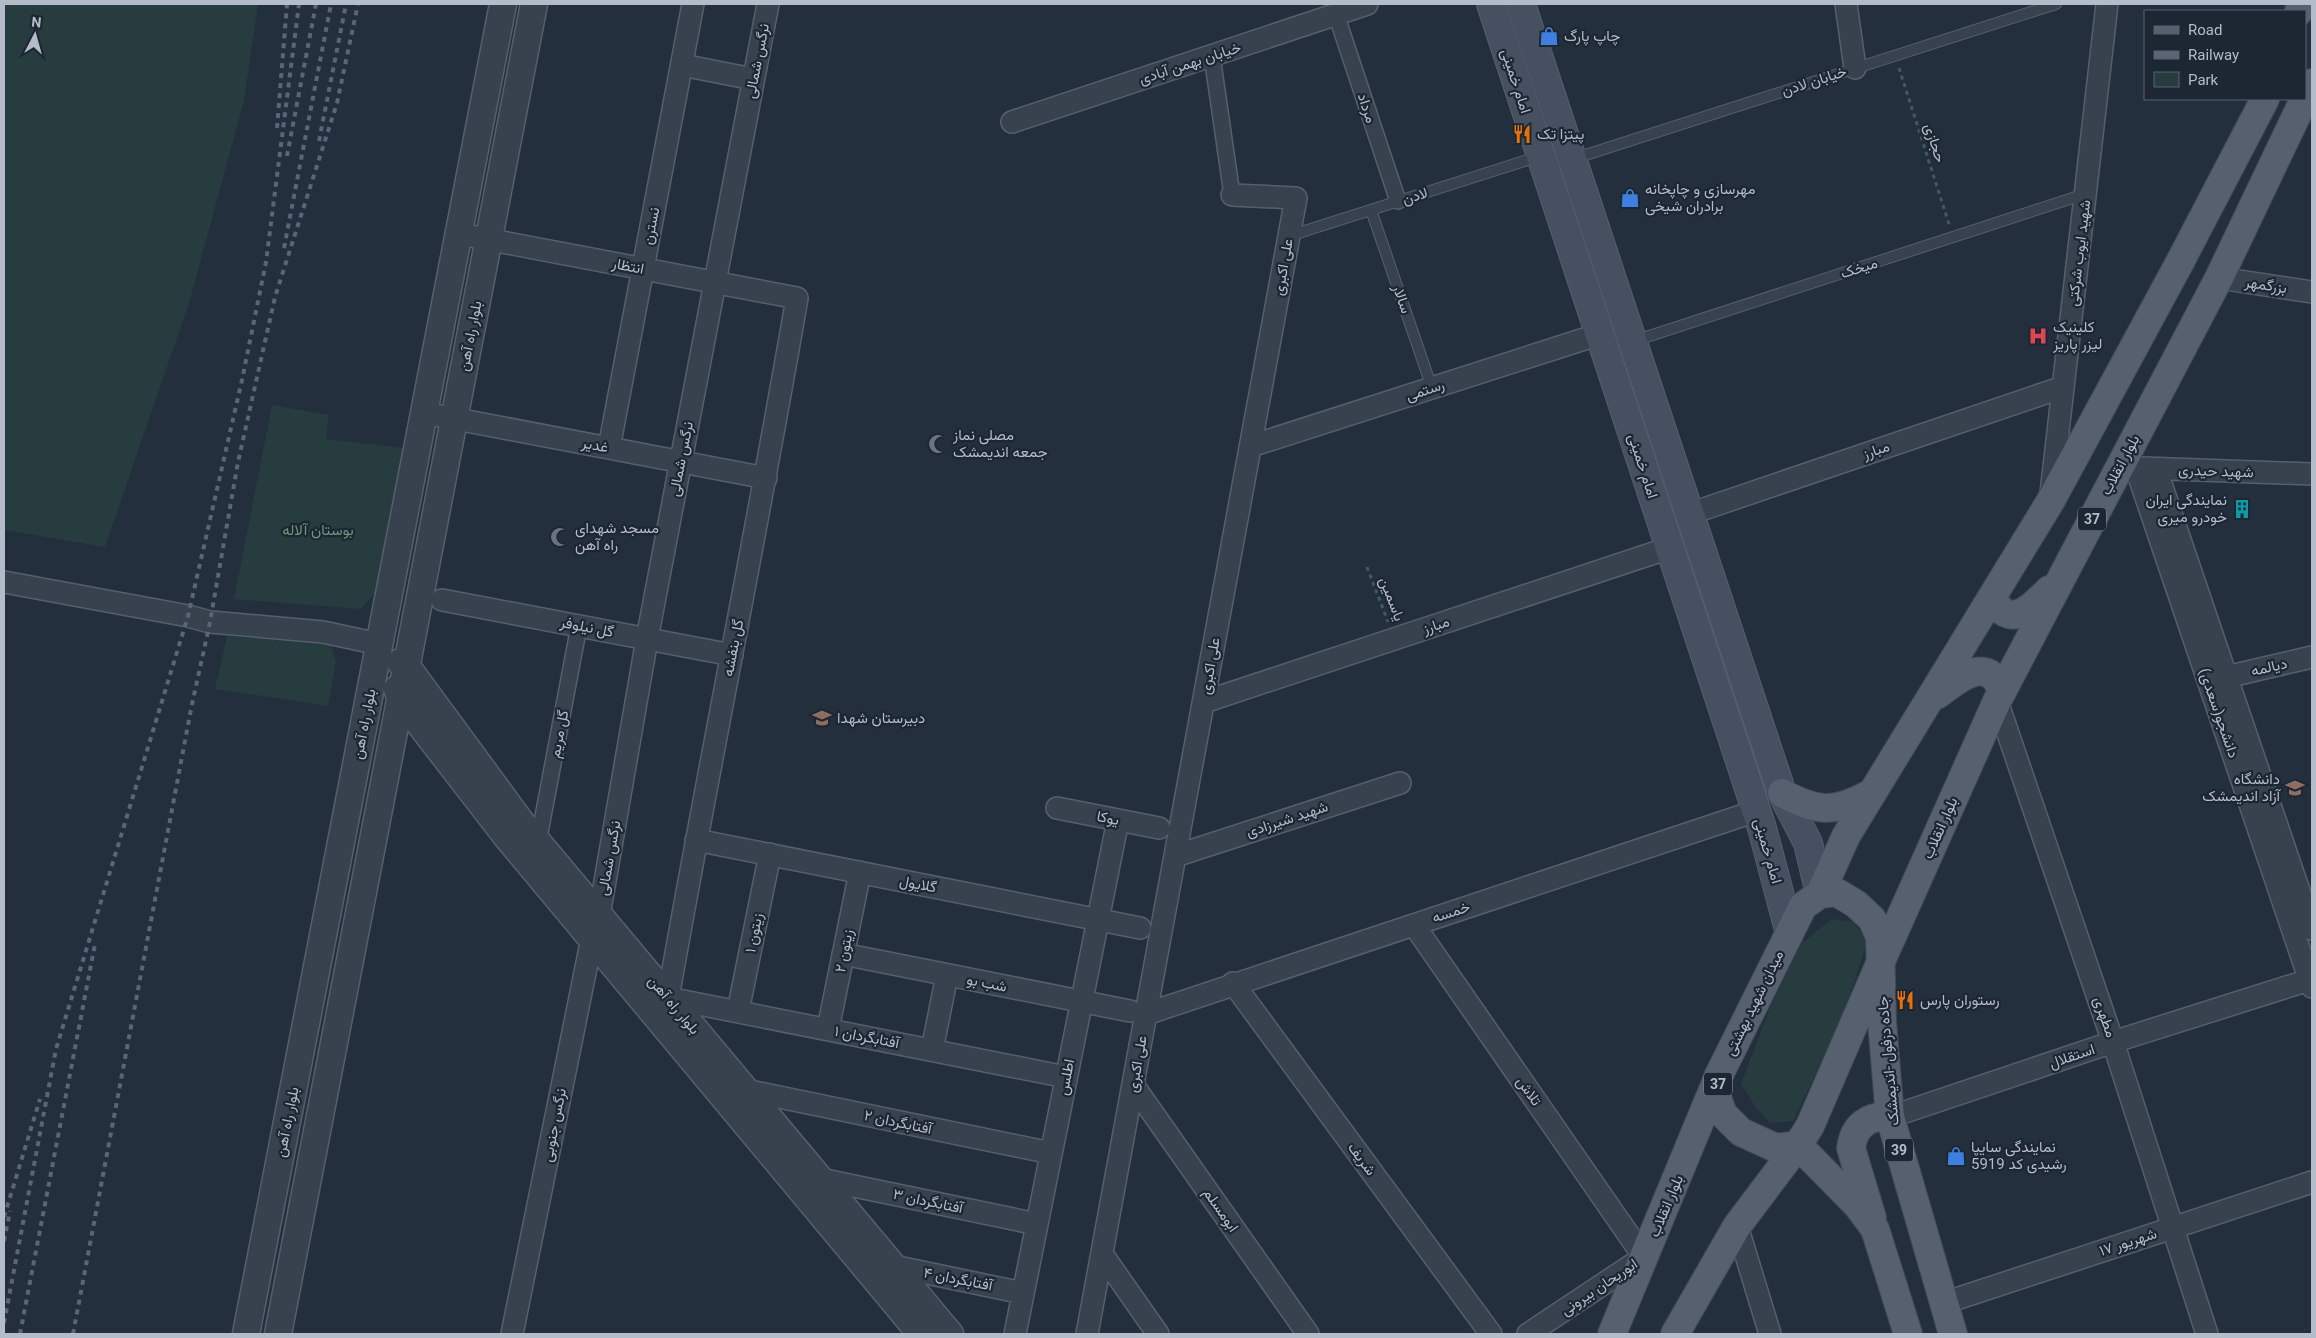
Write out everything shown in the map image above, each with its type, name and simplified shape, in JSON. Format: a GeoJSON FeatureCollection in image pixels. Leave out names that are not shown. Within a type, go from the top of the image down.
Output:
{"type":"FeatureCollection","features":[{"type":"Feature","properties":{"kind":"main road","name":"امام خمینی"},"geometry":{"type":"LineString","coordinates":[[1491,4],[1756,811],[1789,930]]}},
{"type":"Feature","properties":{"kind":"main road","name":"امام خمینی"},"geometry":{"type":"LineString","coordinates":[[1521,4],[1782,793],[1808,843],[1820,894]]}},
{"type":"Feature","properties":{"kind":"main road","name":"بلوار انقلاب"},"geometry":{"type":"LineString","coordinates":[[2306,96],[2312,83]]}},
{"type":"Feature","properties":{"kind":"main road","name":"37"},"geometry":{"type":"LineString","coordinates":[[1820,894],[1846,836],[2050,502],[2180,262],[2264,100]]}},
{"type":"Feature","properties":{"kind":"main road","name":"بلوار انقلاب"},"geometry":{"type":"LineString","coordinates":[[1882,959],[2000,697],[2062,577],[2137,468],[2219,278],[2304,100]]}},
{"type":"Feature","properties":{"kind":"main road"},"geometry":{"type":"LineString","coordinates":[[1992,598],[2000,610],[2014,615],[2021,614],[2028,611],[2062,577]]}},
{"type":"Feature","properties":{"kind":"main road"},"geometry":{"type":"LineString","coordinates":[[1928,702],[1963,675],[1979,671],[1994,678],[2000,697]]}},
{"type":"Feature","properties":{"kind":"main road"},"geometry":{"type":"LineString","coordinates":[[1782,793],[1803,805],[1827,809],[1852,804],[1873,792]]}},
{"type":"Feature","properties":{"kind":"main road"},"geometry":{"type":"LineString","coordinates":[[1820,894],[1836,892],[1856,904],[1872,919],[1880,937],[1882,959]]}},
{"type":"Feature","properties":{"kind":"main road","name":"میدان شهید بهشتی"},"geometry":{"type":"LineString","coordinates":[[1798,1145],[1776,1148],[1741,1132],[1723,1114],[1717,1098],[1718,1076],[1789,930],[1803,906],[1820,894]]}},
{"type":"Feature","properties":{"kind":"main road","name":"37"},"geometry":{"type":"LineString","coordinates":[[1675,1334],[1737,1226],[1798,1145],[1810,1126],[1882,959]]}},
{"type":"Feature","properties":{"kind":"main road","name":"جاده دزفول -اندیمشک"},"geometry":{"type":"LineString","coordinates":[[1882,959],[1882,1022],[1890,1117],[1953,1334]]}},
{"type":"Feature","properties":{"kind":"main road","name":"بلوار انقلاب"},"geometry":{"type":"LineString","coordinates":[[1612,1334],[1718,1076]]}},
{"type":"Feature","properties":{"kind":"main road"},"geometry":{"type":"LineString","coordinates":[[1890,1117],[1871,1118],[1862,1123],[1852,1139],[1851,1148],[1908,1334]]}},
{"type":"Feature","properties":{"kind":"main road"},"geometry":{"type":"LineString","coordinates":[[1798,1145],[1858,1206],[1876,1229]]}},
{"type":"Feature","properties":{"kind":"street","name":"بلوار راه آهن"},"geometry":{"type":"LineString","coordinates":[[246,1334],[503,4]]}},
{"type":"Feature","properties":{"kind":"street","name":"بلوار راه آهن"},"geometry":{"type":"LineString","coordinates":[[278,1334],[408,668],[534,4]]}},
{"type":"Feature","properties":{"kind":"street","name":"نسترن"},"geometry":{"type":"LineString","coordinates":[[609,448],[693,4]]}},
{"type":"Feature","properties":{"kind":"street","name":"نرگس شمالی"},"geometry":{"type":"LineString","coordinates":[[596,927],[647,639],[768,4]]}},
{"type":"Feature","properties":{"kind":"street","name":"خیابان بهمن آبادی"},"geometry":{"type":"LineString","coordinates":[[1012,122],[1367,4]]}},
{"type":"Feature","properties":{"kind":"street"},"geometry":{"type":"LineString","coordinates":[[1846,4],[1855,68]]}},
{"type":"Feature","properties":{"kind":"street","name":"شهید ایوب شرکتی"},"geometry":{"type":"LineString","coordinates":[[2050,502],[2107,4]]}},
{"type":"Feature","properties":{"kind":"street","name":"مرداد"},"geometry":{"type":"LineString","coordinates":[[1336,14],[1398,202]]}},
{"type":"Feature","properties":{"kind":"street","name":"علی اکبری"},"geometry":{"type":"LineString","coordinates":[[1087,1334],[1133,1085],[1138,1012],[1175,856],[1296,198],[1232,195],[1212,56]]}},
{"type":"Feature","properties":{"kind":"street"},"geometry":{"type":"LineString","coordinates":[[682,65],[753,79]]}},
{"type":"Feature","properties":{"kind":"street","name":"انتظار"},"geometry":{"type":"LineString","coordinates":[[460,234],[797,298]]}},
{"type":"Feature","properties":{"kind":"street","name":"بزرگمهر"},"geometry":{"type":"LineString","coordinates":[[2219,278],[2312,292]]}},
{"type":"Feature","properties":{"kind":"street","name":"گل بنفشه"},"geometry":{"type":"LineString","coordinates":[[668,998],[696,840],[766,478],[797,298]]}},
{"type":"Feature","properties":{"kind":"street","name":"رستمی"},"geometry":{"type":"LineString","coordinates":[[1251,446],[1600,334]]}},
{"type":"Feature","properties":{"kind":"street","name":"مبارز"},"geometry":{"type":"LineString","coordinates":[[1689,514],[2063,387]]}},
{"type":"Feature","properties":{"kind":"street","name":"غدیر"},"geometry":{"type":"LineString","coordinates":[[425,413],[766,478]]}},
{"type":"Feature","properties":{"kind":"street","name":"شهید حیدری"},"geometry":{"type":"LineString","coordinates":[[2137,468],[2312,474]]}},
{"type":"Feature","properties":{"kind":"street","name":"دانشجو(سعدی)"},"geometry":{"type":"LineString","coordinates":[[2137,468],[2226,677],[2312,930]]}},
{"type":"Feature","properties":{"kind":"street","name":"دانشجو(سعدی)"},"geometry":{"type":"LineString","coordinates":[[2137,468],[2311,982]]}},
{"type":"Feature","properties":{"kind":"street","name":"مبارز"},"geometry":{"type":"LineString","coordinates":[[1204,702],[1669,548]]}},
{"type":"Feature","properties":{"kind":"street"},"geometry":{"type":"LineString","coordinates":[[4,582],[188,616],[210,622],[323,632],[380,644]]}},
{"type":"Feature","properties":{"kind":"street","name":"گل نیلوفر"},"geometry":{"type":"LineString","coordinates":[[442,600],[732,655]]}},
{"type":"Feature","properties":{"kind":"street","name":"گل مریم"},"geometry":{"type":"LineString","coordinates":[[538,843],[579,626]]}},
{"type":"Feature","properties":{"kind":"street","name":"بلوار راه آهن"},"geometry":{"type":"LineString","coordinates":[[380,644],[408,668],[538,843],[596,927],[922,1334]]}},
{"type":"Feature","properties":{"kind":"street","name":"بلوار راه آهن"},"geometry":{"type":"LineString","coordinates":[[380,644],[401,700],[506,836],[668,998],[950,1334]]}},
{"type":"Feature","properties":{"kind":"street","name":"دیالمه"},"geometry":{"type":"LineString","coordinates":[[2226,677],[2312,657]]}},
{"type":"Feature","properties":{"kind":"street","name":"مطهری"},"geometry":{"type":"LineString","coordinates":[[2000,697],[2207,1334]]}},
{"type":"Feature","properties":{"kind":"street","name":"شهید شیرزادی"},"geometry":{"type":"LineString","coordinates":[[1175,856],[1400,783]]}},
{"type":"Feature","properties":{"kind":"street","name":"یوکا"},"geometry":{"type":"LineString","coordinates":[[1057,808],[1158,828]]}},
{"type":"Feature","properties":{"kind":"street","name":"خمسه"},"geometry":{"type":"LineString","coordinates":[[1138,1012],[1234,984],[1756,811]]}},
{"type":"Feature","properties":{"kind":"street","name":"اطلس"},"geometry":{"type":"LineString","coordinates":[[1015,1334],[1118,820]]}},
{"type":"Feature","properties":{"kind":"street","name":"گلایول"},"geometry":{"type":"LineString","coordinates":[[696,840],[1140,928]]}},
{"type":"Feature","properties":{"kind":"street","name":"زیتون ۱"},"geometry":{"type":"LineString","coordinates":[[738,1011],[770,854]]}},
{"type":"Feature","properties":{"kind":"street","name":"زیتون ۲"},"geometry":{"type":"LineString","coordinates":[[828,1029],[860,872]]}},
{"type":"Feature","properties":{"kind":"street","name":"تلاش"},"geometry":{"type":"LineString","coordinates":[[1414,925],[1644,1257]]}},
{"type":"Feature","properties":{"kind":"street","name":"نرگس جنوبی"},"geometry":{"type":"LineString","coordinates":[[512,1334],[596,927]]}},
{"type":"Feature","properties":{"kind":"street","name":"شب بو"},"geometry":{"type":"LineString","coordinates":[[843,954],[1138,1012]]}},
{"type":"Feature","properties":{"kind":"street"},"geometry":{"type":"LineString","coordinates":[[932,1050],[947,975]]}},
{"type":"Feature","properties":{"kind":"street","name":"استقلال"},"geometry":{"type":"LineString","coordinates":[[1890,1117],[2113,1042],[2311,982]]}},
{"type":"Feature","properties":{"kind":"street","name":"شریف"},"geometry":{"type":"LineString","coordinates":[[1234,984],[1491,1334]]}},
{"type":"Feature","properties":{"kind":"street","name":"آفتابگردان ۱"},"geometry":{"type":"LineString","coordinates":[[668,998],[1066,1077]]}},
{"type":"Feature","properties":{"kind":"street","name":"ابومسلم"},"geometry":{"type":"LineString","coordinates":[[1133,1085],[1308,1334]]}},
{"type":"Feature","properties":{"kind":"street","name":"آفتابگردان ۲"},"geometry":{"type":"LineString","coordinates":[[745,1090],[1051,1153]]}},
{"type":"Feature","properties":{"kind":"street"},"geometry":{"type":"LineString","coordinates":[[291,1102],[322,1109]]}},
{"type":"Feature","properties":{"kind":"street","name":"آفتابگردان ۳"},"geometry":{"type":"LineString","coordinates":[[820,1179],[1037,1224]]}},
{"type":"Feature","properties":{"kind":"street","name":"۱۷ شهریور"},"geometry":{"type":"LineString","coordinates":[[1944,1303],[2312,1182]]}},
{"type":"Feature","properties":{"kind":"street"},"geometry":{"type":"LineString","coordinates":[[1737,1226],[1770,1334]]}},
{"type":"Feature","properties":{"kind":"street"},"geometry":{"type":"LineString","coordinates":[[1102,1254],[1158,1334]]}},
{"type":"Feature","properties":{"kind":"street","name":"ابوریحان بیرونی"},"geometry":{"type":"LineString","coordinates":[[1528,1334],[1644,1257]]}},
{"type":"Feature","properties":{"kind":"street","name":"آفتابگردان ۴"},"geometry":{"type":"LineString","coordinates":[[893,1266],[1023,1293]]}},
{"type":"Feature","properties":{"kind":"lane","name":"خیابان لادن"},"geometry":{"type":"LineString","coordinates":[[1572,159],[2056,4]]}},
{"type":"Feature","properties":{"kind":"lane","name":"لادن"},"geometry":{"type":"LineString","coordinates":[[1289,236],[1541,156]]}},
{"type":"Feature","properties":{"kind":"lane","name":"میخک"},"geometry":{"type":"LineString","coordinates":[[1633,342],[2085,194]]}},
{"type":"Feature","properties":{"kind":"lane","name":"سالار"},"geometry":{"type":"LineString","coordinates":[[1371,210],[1432,388]]}},
{"type":"Feature","properties":{"kind":"path","name":"حجازی"},"geometry":{"type":"LineString","coordinates":[[1895,56],[1954,237]]}},
{"type":"Feature","properties":{"kind":"path","name":"یاسمین"},"geometry":{"type":"LineString","coordinates":[[1367,567],[1395,639]]}},
{"type":"Feature","properties":{"kind":"green space"},"geometry":{"type":"Polygon","coordinates":[[[4,4],[258,4],[244,100],[190,300],[105,547],[4,530],[4,4]]]}},
{"type":"Feature","properties":{"kind":"green space","name":"بوستان آلاله"},"geometry":{"type":"Polygon","coordinates":[[[272,405],[329,415],[326,439],[404,448],[378,589],[361,609],[234,599],[272,405]]]}},
{"type":"Feature","properties":{"kind":"green space"},"geometry":{"type":"Polygon","coordinates":[[[227,636],[331,645],[336,662],[328,706],[215,689],[227,636]]]}},
{"type":"Feature","properties":{"kind":"green space"},"geometry":{"type":"Polygon","coordinates":[[[1832,919],[1853,922],[1867,940],[1853,987],[1793,1121],[1770,1123],[1757,1109],[1741,1084],[1770,1008],[1801,944],[1832,919]]]}},
{"type":"Feature","properties":{"kind":"railway"},"geometry":{"type":"LineString","coordinates":[[277,128],[287,4]]}},
{"type":"Feature","properties":{"kind":"railway"},"geometry":{"type":"LineString","coordinates":[[4,1323],[56,1049],[188,616],[242,380],[266,262],[299,4]]}},
{"type":"Feature","properties":{"kind":"railway"},"geometry":{"type":"LineString","coordinates":[[287,156],[316,4]]}},
{"type":"Feature","properties":{"kind":"railway"},"geometry":{"type":"LineString","coordinates":[[284,248],[331,4]]}},
{"type":"Feature","properties":{"kind":"railway"},"geometry":{"type":"LineString","coordinates":[[319,141],[346,4]]}},
{"type":"Feature","properties":{"kind":"railway"},"geometry":{"type":"LineString","coordinates":[[73,1334],[191,709],[210,622],[238,462],[275,297],[337,103],[358,4]]}},
{"type":"Feature","properties":{"kind":"railway"},"geometry":{"type":"LineString","coordinates":[[20,1334],[95,944]]}},
{"type":"Feature","properties":{"kind":"railway"},"geometry":{"type":"LineString","coordinates":[[4,1217],[40,1099]]}},
{"type":"Feature","properties":{"kind":"railway"},"geometry":{"type":"LineString","coordinates":[[4,1241],[10,1211]]}},
{"type":"Feature","properties":{"kind":"place","name":"چاپ پارگ"},"geometry":{"type":"Point","coordinates":[1549,36]}},
{"type":"Feature","properties":{"kind":"place","name":"پیتزا تک"},"geometry":{"type":"Point","coordinates":[1522,134]}},
{"type":"Feature","properties":{"kind":"place","name":"مهرسازی و چاپخانه برادران شیخی"},"geometry":{"type":"Point","coordinates":[1630,198]}},
{"type":"Feature","properties":{"kind":"place","name":"کلینیک لیزر پاریز"},"geometry":{"type":"Point","coordinates":[2038,336]}},
{"type":"Feature","properties":{"kind":"place","name":"مصلی نماز جمعه اندیمشک"},"geometry":{"type":"Point","coordinates":[938,444]}},
{"type":"Feature","properties":{"kind":"place","name":"نمایندگی ایران خودرو میری"},"geometry":{"type":"Point","coordinates":[2242,509]}},
{"type":"Feature","properties":{"kind":"place","name":"مسجد شهدای راه آهن"},"geometry":{"type":"Point","coordinates":[560,537]}},
{"type":"Feature","properties":{"kind":"place","name":"دبیرستان شهدا"},"geometry":{"type":"Point","coordinates":[822,718]}},
{"type":"Feature","properties":{"kind":"place","name":"دانشگاه آزاد اندیمشک"},"geometry":{"type":"Point","coordinates":[2295,788]}},
{"type":"Feature","properties":{"kind":"place","name":"رستوران پارس"},"geometry":{"type":"Point","coordinates":[1905,1000]}},
{"type":"Feature","properties":{"kind":"place","name":"نمایندگی سایپا رشیدی کد 5919"},"geometry":{"type":"Point","coordinates":[1956,1156]}}]}
